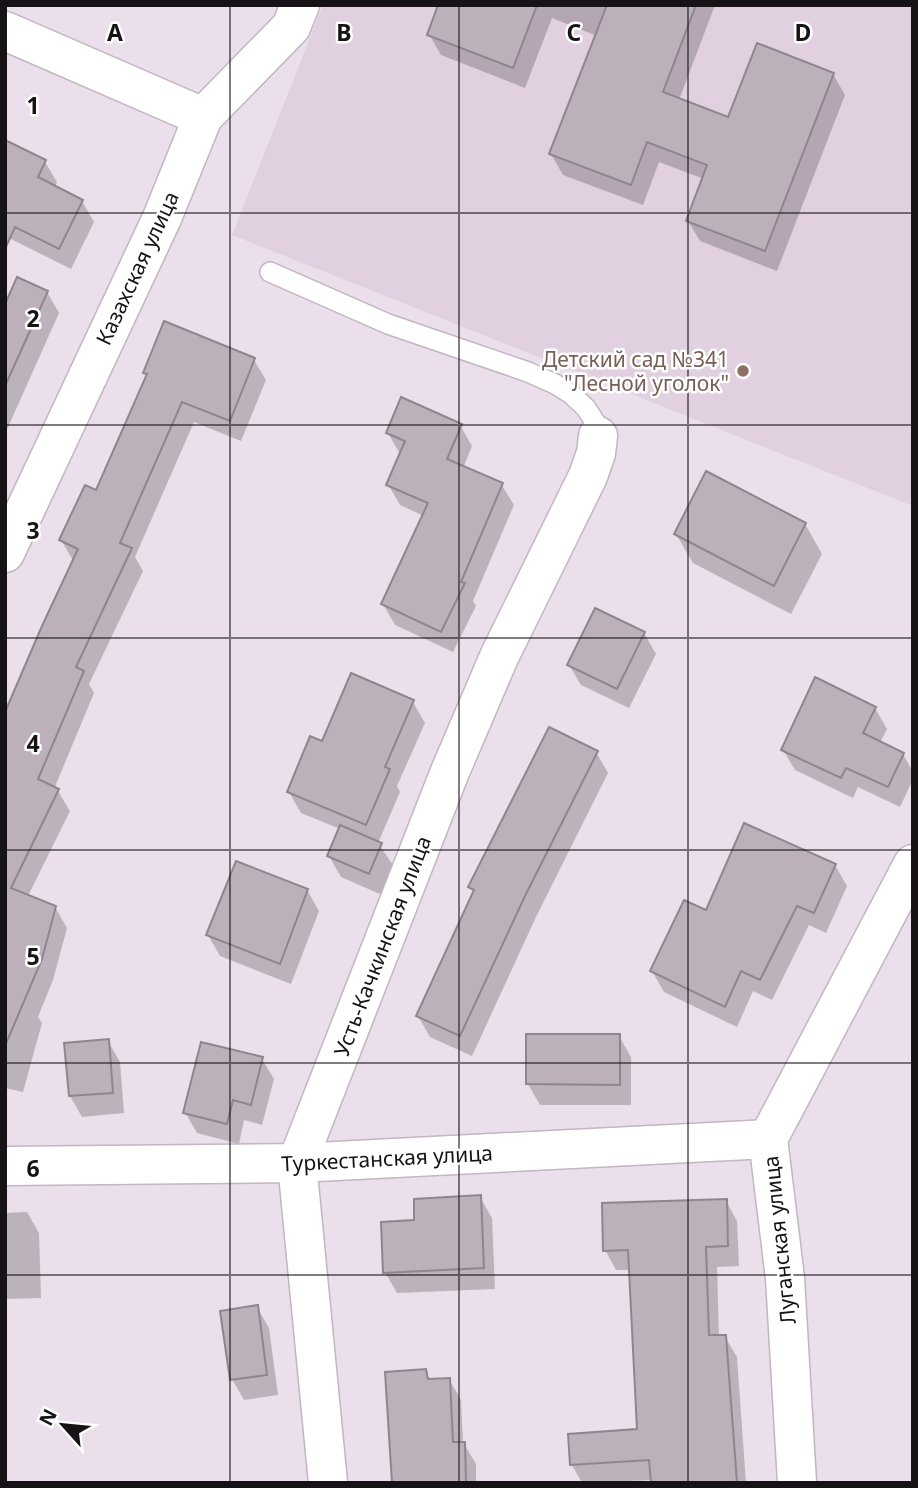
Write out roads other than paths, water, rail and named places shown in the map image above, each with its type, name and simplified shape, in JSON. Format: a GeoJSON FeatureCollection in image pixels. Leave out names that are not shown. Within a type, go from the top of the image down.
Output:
{"type":"FeatureCollection","features":[{"type":"Feature","properties":{"kind":"street","name":"Казахская улица"},"geometry":{"type":"LineString","coordinates":[[5,553],[162,218],[203,117],[291,27],[300,5]]}},
{"type":"Feature","properties":{"kind":"street"},"geometry":{"type":"LineString","coordinates":[[5,31],[203,117]]}},
{"type":"Feature","properties":{"kind":"street","name":"Усть-Качкинская улица"},"geometry":{"type":"LineString","coordinates":[[328,1483],[297,1163],[449,774],[499,657],[588,476],[596,453],[598,436]]}},
{"type":"Feature","properties":{"kind":"street","name":"Луганская улица"},"geometry":{"type":"LineString","coordinates":[[797,1483],[785,1278],[768,1139],[913,864]]}},
{"type":"Feature","properties":{"kind":"street","name":"Туркестанская улица"},"geometry":{"type":"LineString","coordinates":[[5,1166],[297,1163],[768,1139]]}},
{"type":"Feature","properties":{"kind":"lane"},"geometry":{"type":"LineString","coordinates":[[270,272],[378,320],[528,372],[555,384],[586,408],[595,422],[598,436]]}},
{"type":"Feature","properties":{"kind":"place","name":"Детский сад №341 \"Лесной уголок\""},"geometry":{"type":"Point","coordinates":[743,371]}}]}
